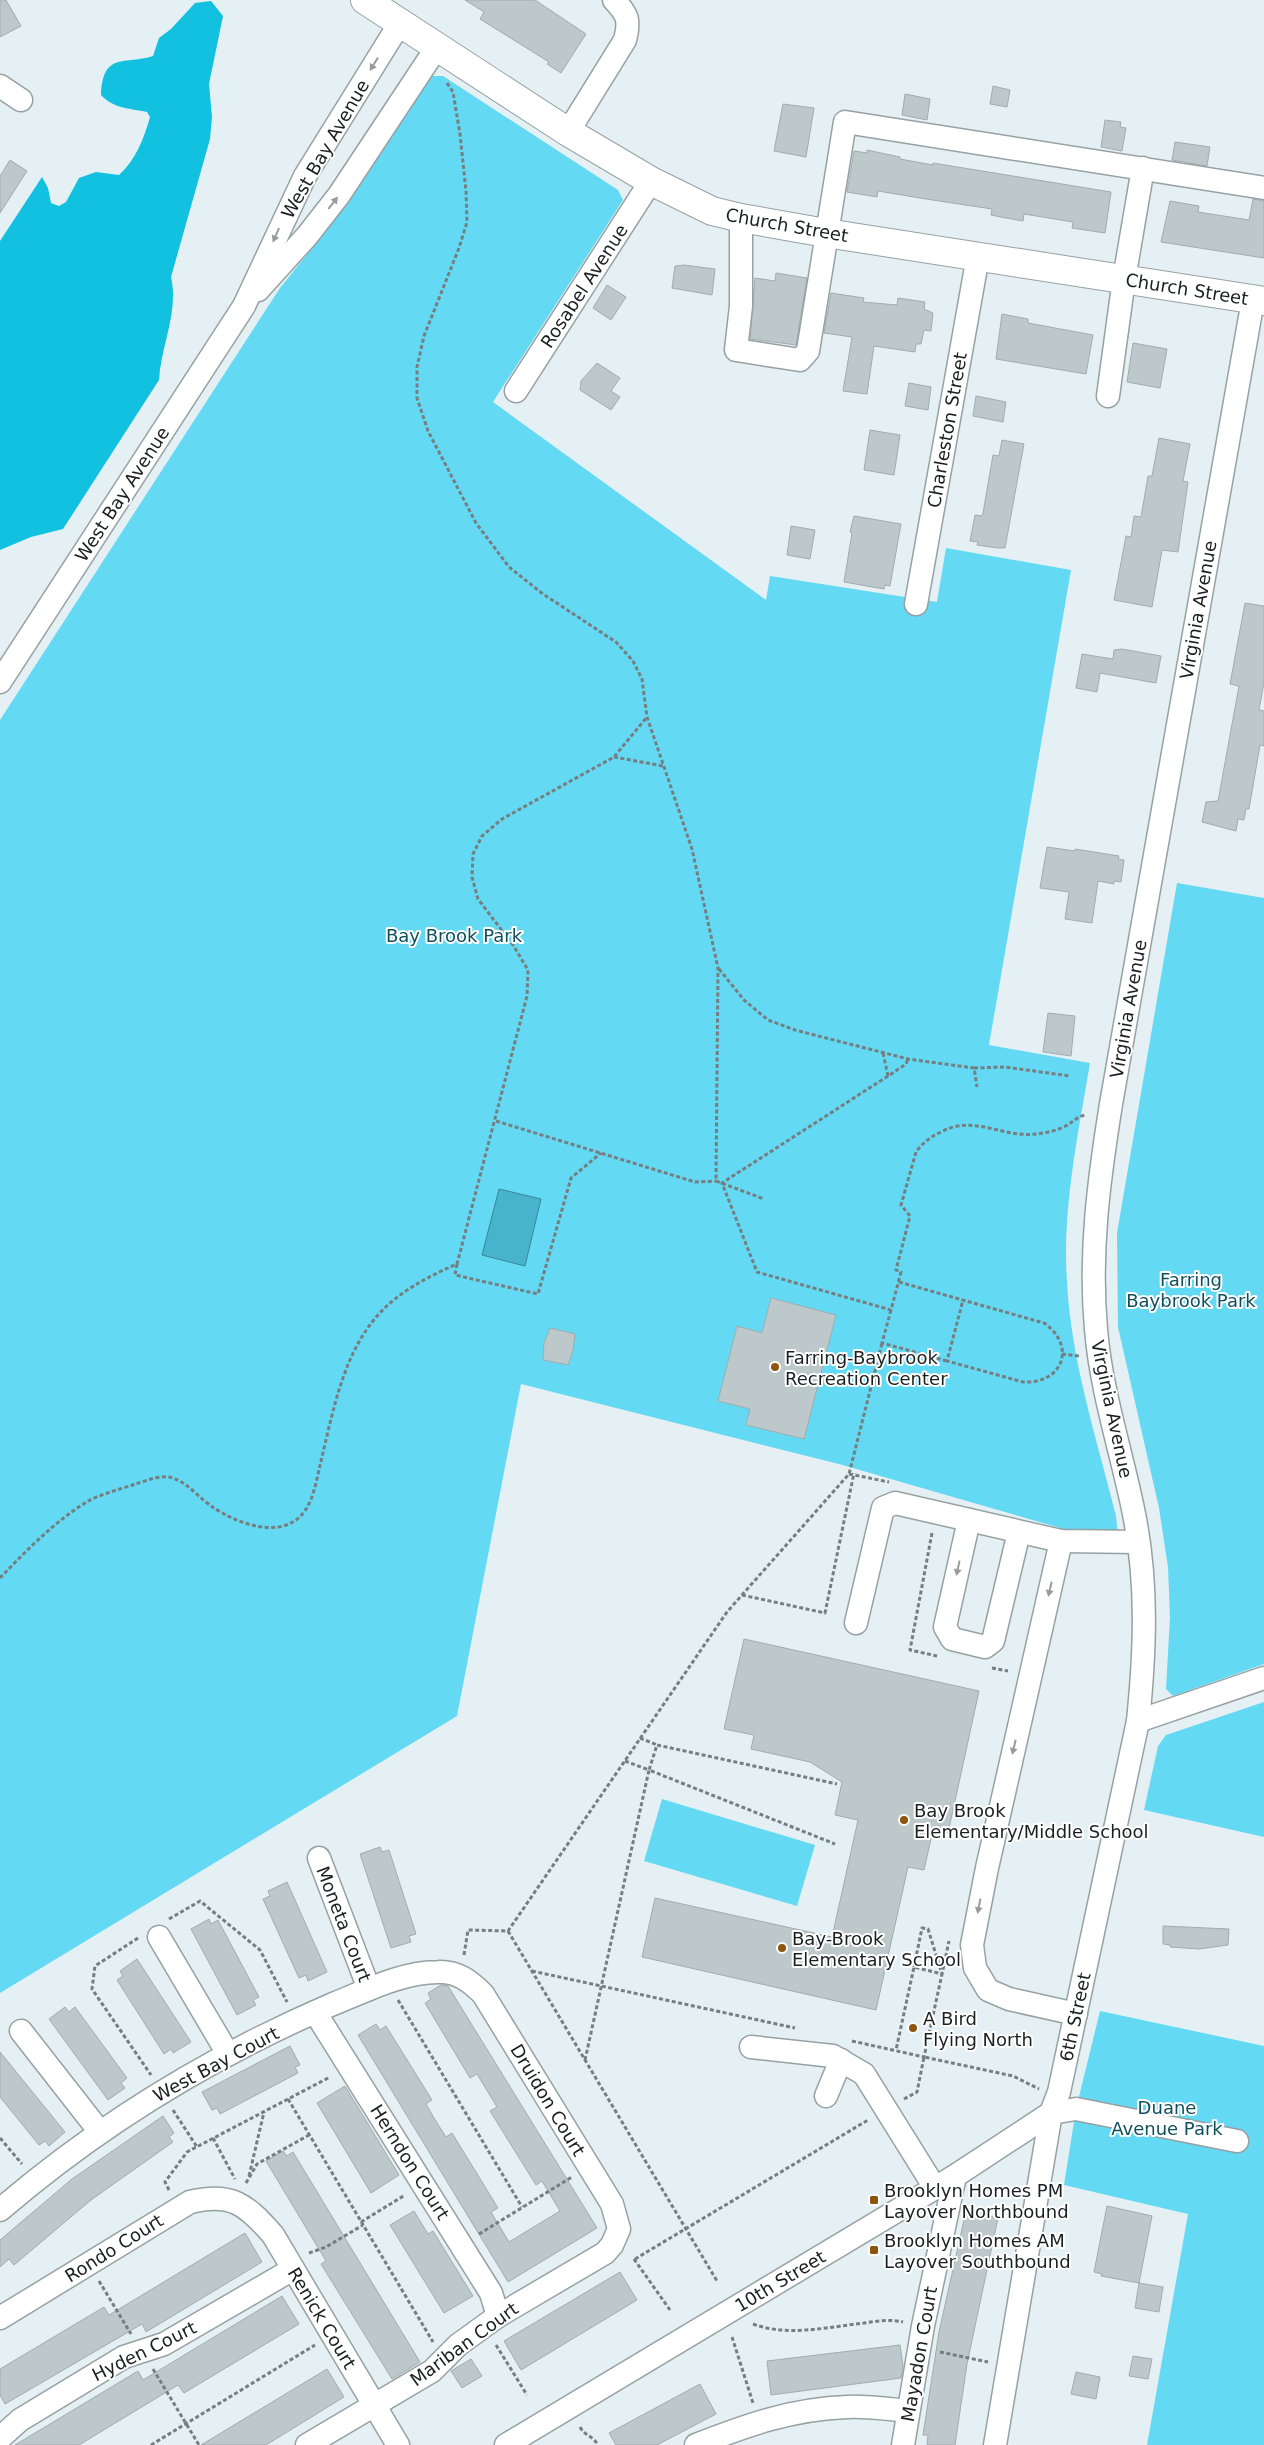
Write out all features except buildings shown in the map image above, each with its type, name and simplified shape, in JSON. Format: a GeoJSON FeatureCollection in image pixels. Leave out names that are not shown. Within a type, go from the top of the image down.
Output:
{"type":"FeatureCollection","features":[{"type":"Feature","properties":{"kind":"main road","name":"Church Street"},"geometry":{"type":"LineString","coordinates":[[365,0],[568,132],[651,181],[712,211],[826,233],[1258,300]]}},
{"type":"Feature","properties":{"kind":"street"},"geometry":{"type":"LineString","coordinates":[[568,132],[625,40],[629,25],[625,12],[614,0]]}},
{"type":"Feature","properties":{"kind":"street","name":"West Bay Avenue"},"geometry":{"type":"LineString","coordinates":[[0,682],[244,306],[305,176],[400,23]]}},
{"type":"Feature","properties":{"kind":"street","name":"West Bay Avenue"},"geometry":{"type":"LineString","coordinates":[[244,306],[306,236],[338,196],[437,46]]}},
{"type":"Feature","properties":{"kind":"street"},"geometry":{"type":"LineString","coordinates":[[0,86],[21,100]]}},
{"type":"Feature","properties":{"kind":"street"},"geometry":{"type":"LineString","coordinates":[[741,218],[741,306],[736,350],[800,360],[808,351],[844,122],[1264,188]]}},
{"type":"Feature","properties":{"kind":"street"},"geometry":{"type":"LineString","coordinates":[[1108,396],[1124,279],[1143,168]]}},
{"type":"Feature","properties":{"kind":"street","name":"Rosabel Avenue"},"geometry":{"type":"LineString","coordinates":[[516,390],[651,181]]}},
{"type":"Feature","properties":{"kind":"street","name":"Charleston Street"},"geometry":{"type":"LineString","coordinates":[[916,604],[978,256]]}},
{"type":"Feature","properties":{"kind":"street","name":"Virginia Avenue"},"geometry":{"type":"LineString","coordinates":[[1138,1721],[1144,1664],[1145,1615],[1134,1516],[1101,1367],[1096,1330],[1093,1230],[1111,1104],[1258,300]]}},
{"type":"Feature","properties":{"kind":"street"},"geometry":{"type":"LineString","coordinates":[[856,1623],[883,1508],[895,1503],[1061,1541],[1138,1542]]}},
{"type":"Feature","properties":{"kind":"street"},"geometry":{"type":"LineString","coordinates":[[969,1520],[945,1627],[952,1639],[985,1648],[993,1641],[1019,1532]]}},
{"type":"Feature","properties":{"kind":"street"},"geometry":{"type":"LineString","coordinates":[[1061,1541],[986,1868],[972,1945],[975,1968],[988,1990],[1009,1999],[1076,2014]]}},
{"type":"Feature","properties":{"kind":"street"},"geometry":{"type":"LineString","coordinates":[[1138,1721],[1264,1678]]}},
{"type":"Feature","properties":{"kind":"street","name":"6th Street"},"geometry":{"type":"LineString","coordinates":[[995,2445],[1051,2113],[1059,2092],[1138,1721]]}},
{"type":"Feature","properties":{"kind":"street","name":"Moneta Court"},"geometry":{"type":"LineString","coordinates":[[319,1858],[378,1986]]}},
{"type":"Feature","properties":{"kind":"street"},"geometry":{"type":"LineString","coordinates":[[159,1938],[228,2054]]}},
{"type":"Feature","properties":{"kind":"street","name":"West Bay Court"},"geometry":{"type":"LineString","coordinates":[[0,2210],[35,2180],[100,2132],[161,2091],[228,2054],[315,2012],[378,1986],[420,1974],[439,1971],[458,1974]]}},
{"type":"Feature","properties":{"kind":"street","name":"Druidon Court"},"geometry":{"type":"LineString","coordinates":[[458,1974],[484,1994],[612,2204],[618,2219],[619,2229],[616,2238]]}},
{"type":"Feature","properties":{"kind":"street","name":"Herndon Court"},"geometry":{"type":"LineString","coordinates":[[315,2012],[491,2293],[491,2321]]}},
{"type":"Feature","properties":{"kind":"street"},"geometry":{"type":"LineString","coordinates":[[21,2030],[100,2132]]}},
{"type":"Feature","properties":{"kind":"street"},"geometry":{"type":"LineString","coordinates":[[751,2047],[833,2056],[845,2050]]}},
{"type":"Feature","properties":{"kind":"street"},"geometry":{"type":"LineString","coordinates":[[826,2096],[845,2050]]}},
{"type":"Feature","properties":{"kind":"street"},"geometry":{"type":"LineString","coordinates":[[845,2050],[864,2074],[935,2188]]}},
{"type":"Feature","properties":{"kind":"street"},"geometry":{"type":"LineString","coordinates":[[1051,2113],[1076,2108],[1237,2140]]}},
{"type":"Feature","properties":{"kind":"street","name":"10th Street"},"geometry":{"type":"LineString","coordinates":[[506,2445],[935,2188],[1051,2113]]}},
{"type":"Feature","properties":{"kind":"street","name":"Mayadon Court"},"geometry":{"type":"LineString","coordinates":[[903,2445],[923,2326],[954,2176]]}},
{"type":"Feature","properties":{"kind":"street","name":"Rondo Court"},"geometry":{"type":"LineString","coordinates":[[0,2318],[190,2202],[208,2198],[238,2196]]}},
{"type":"Feature","properties":{"kind":"street","name":"Renick Court"},"geometry":{"type":"LineString","coordinates":[[238,2196],[272,2235],[398,2445]]}},
{"type":"Feature","properties":{"kind":"street","name":"Mariban Court"},"geometry":{"type":"LineString","coordinates":[[307,2445],[432,2371],[491,2321],[605,2253],[616,2238]]}},
{"type":"Feature","properties":{"kind":"street","name":"Hyden Court"},"geometry":{"type":"LineString","coordinates":[[0,2438],[20,2420],[124,2357],[164,2344],[290,2265]]}},
{"type":"Feature","properties":{"kind":"street"},"geometry":{"type":"LineString","coordinates":[[696,2445],[758,2421],[804,2411],[849,2406],[908,2410]]}},
{"type":"Feature","properties":{"kind":"path"},"geometry":{"type":"LineString","coordinates":[[442,78],[453,92],[460,134],[466,222],[459,248],[424,336],[417,366],[416,398],[428,431],[482,531],[508,567],[543,594],[616,642],[633,661],[642,679],[647,717],[692,848],[718,968],[716,1181]]}},
{"type":"Feature","properties":{"kind":"path"},"geometry":{"type":"LineString","coordinates":[[602,1153],[571,1178],[538,1294],[455,1275],[527,996],[528,970],[513,944],[478,899],[472,877],[472,854],[482,836],[502,819],[614,757],[647,717]]}},
{"type":"Feature","properties":{"kind":"path"},"geometry":{"type":"LineString","coordinates":[[614,757],[663,766]]}},
{"type":"Feature","properties":{"kind":"path"},"geometry":{"type":"LineString","coordinates":[[718,968],[744,1000],[768,1020],[795,1030],[908,1058],[974,1068],[1005,1067],[1070,1076]]}},
{"type":"Feature","properties":{"kind":"path"},"geometry":{"type":"LineString","coordinates":[[883,1052],[888,1076]]}},
{"type":"Feature","properties":{"kind":"path"},"geometry":{"type":"LineString","coordinates":[[722,1183],[906,1064],[908,1058]]}},
{"type":"Feature","properties":{"kind":"path"},"geometry":{"type":"LineString","coordinates":[[974,1068],[977,1087]]}},
{"type":"Feature","properties":{"kind":"path"},"geometry":{"type":"LineString","coordinates":[[508,1931],[726,1612],[849,1474],[899,1282],[901,1272],[896,1270],[910,1216],[901,1205],[916,1152],[928,1139],[952,1126],[970,1124],[1025,1135],[1038,1134],[1060,1128],[1069,1124],[1076,1117],[1085,1115]]}},
{"type":"Feature","properties":{"kind":"path"},"geometry":{"type":"LineString","coordinates":[[496,1121],[694,1182],[716,1181],[764,1200]]}},
{"type":"Feature","properties":{"kind":"path"},"geometry":{"type":"LineString","coordinates":[[722,1183],[757,1272],[891,1310]]}},
{"type":"Feature","properties":{"kind":"path"},"geometry":{"type":"LineString","coordinates":[[0,1578],[43,1534],[86,1502],[154,1478],[174,1478],[214,1508],[239,1521],[267,1527],[283,1525],[296,1520],[306,1508],[316,1484],[337,1394],[355,1351],[373,1321],[394,1300],[426,1278],[457,1264]]}},
{"type":"Feature","properties":{"kind":"path"},"geometry":{"type":"LineString","coordinates":[[882,1343],[1023,1382],[1036,1383],[1054,1373],[1060,1365],[1062,1354],[1061,1342],[1055,1330],[1044,1323],[899,1282]]}},
{"type":"Feature","properties":{"kind":"path"},"geometry":{"type":"LineString","coordinates":[[947,1361],[963,1300]]}},
{"type":"Feature","properties":{"kind":"path"},"geometry":{"type":"LineString","coordinates":[[1062,1354],[1080,1356]]}},
{"type":"Feature","properties":{"kind":"path"},"geometry":{"type":"LineString","coordinates":[[742,1595],[825,1613],[854,1473]]}},
{"type":"Feature","properties":{"kind":"path"},"geometry":{"type":"LineString","coordinates":[[1006,1680],[1010,1661]]}},
{"type":"Feature","properties":{"kind":"path"},"geometry":{"type":"LineString","coordinates":[[640,1738],[657,1745],[837,1784]]}},
{"type":"Feature","properties":{"kind":"path"},"geometry":{"type":"LineString","coordinates":[[585,2060],[649,1770],[657,1745]]}},
{"type":"Feature","properties":{"kind":"path"},"geometry":{"type":"LineString","coordinates":[[625,1760],[835,1844]]}},
{"type":"Feature","properties":{"kind":"path"},"geometry":{"type":"LineString","coordinates":[[896,2050],[922,1928],[928,1928],[942,1974]]}},
{"type":"Feature","properties":{"kind":"path"},"geometry":{"type":"LineString","coordinates":[[465,1953],[468,1930],[508,1931]]}},
{"type":"Feature","properties":{"kind":"path"},"geometry":{"type":"LineString","coordinates":[[508,1931],[717,2281]]}},
{"type":"Feature","properties":{"kind":"path"},"geometry":{"type":"LineString","coordinates":[[904,2099],[917,2092],[950,1936]]}},
{"type":"Feature","properties":{"kind":"path"},"geometry":{"type":"LineString","coordinates":[[914,1967],[942,1974]]}},
{"type":"Feature","properties":{"kind":"path"},"geometry":{"type":"LineString","coordinates":[[532,1971],[801,2030]]}},
{"type":"Feature","properties":{"kind":"path"},"geometry":{"type":"LineString","coordinates":[[378,1986],[522,2207]]}},
{"type":"Feature","properties":{"kind":"path"},"geometry":{"type":"LineString","coordinates":[[845,2050],[896,2050],[1013,2076],[1039,2088]]}},
{"type":"Feature","properties":{"kind":"path"},"geometry":{"type":"LineString","coordinates":[[179,2208],[165,2182],[187,2152],[350,2067]]}},
{"type":"Feature","properties":{"kind":"path"},"geometry":{"type":"LineString","coordinates":[[161,2091],[196,2147]]}},
{"type":"Feature","properties":{"kind":"path"},"geometry":{"type":"LineString","coordinates":[[288,2099],[444,2360]]}},
{"type":"Feature","properties":{"kind":"path"},"geometry":{"type":"LineString","coordinates":[[248,2179],[264,2112]]}},
{"type":"Feature","properties":{"kind":"path"},"geometry":{"type":"LineString","coordinates":[[635,2260],[874,2116]]}},
{"type":"Feature","properties":{"kind":"path"},"geometry":{"type":"LineString","coordinates":[[238,2196],[257,2164],[309,2135]]}},
{"type":"Feature","properties":{"kind":"path"},"geometry":{"type":"LineString","coordinates":[[0,2138],[35,2180]]}},
{"type":"Feature","properties":{"kind":"path"},"geometry":{"type":"LineString","coordinates":[[213,2138],[238,2196]]}},
{"type":"Feature","properties":{"kind":"path"},"geometry":{"type":"LineString","coordinates":[[461,2244],[589,2166]]}},
{"type":"Feature","properties":{"kind":"path"},"geometry":{"type":"LineString","coordinates":[[290,2265],[326,2247],[423,2184]]}},
{"type":"Feature","properties":{"kind":"path"},"geometry":{"type":"LineString","coordinates":[[616,2238],[635,2260],[670,2310]]}},
{"type":"Feature","properties":{"kind":"path"},"geometry":{"type":"LineString","coordinates":[[491,2321],[527,2395]]}},
{"type":"Feature","properties":{"kind":"path"},"geometry":{"type":"LineString","coordinates":[[752,2324],[762,2328],[794,2330],[890,2321],[923,2326]]}},
{"type":"Feature","properties":{"kind":"path"},"geometry":{"type":"LineString","coordinates":[[151,2445],[332,2334]]}},
{"type":"Feature","properties":{"kind":"path"},"geometry":{"type":"LineString","coordinates":[[732,2337],[758,2421]]}},
{"type":"Feature","properties":{"kind":"path"},"geometry":{"type":"LineString","coordinates":[[919,2348],[1008,2366]]}},
{"type":"Feature","properties":{"kind":"path"},"geometry":{"type":"LineString","coordinates":[[580,2428],[584,2434],[594,2438],[598,2445]]}},
{"type":"Feature","properties":{"kind":"green space","name":"Bay Brook Park"},"geometry":{"type":"Polygon","coordinates":[[[432,76],[443,76],[618,190],[623,200],[493,402],[766,600],[770,576],[937,602],[946,548],[1071,570],[989,1045],[1090,1063],[1069,1200],[1066,1255],[1067,1282],[1069,1312],[1079,1370],[1116,1516],[1119,1545],[839,1464],[521,1384],[457,1716],[0,1993],[0,720],[280,288],[349,202],[432,76]]]}},
{"type":"Feature","properties":{"kind":"green space","name":"Farring Baybrook Park"},"geometry":{"type":"Polygon","coordinates":[[[1177,883],[1264,898],[1264,1664],[1173,1696],[1166,1689],[1170,1617],[1168,1567],[1159,1508],[1118,1327],[1117,1233],[1177,883]]]}},
{"type":"Feature","properties":{"kind":"green space"},"geometry":{"type":"Polygon","coordinates":[[[1264,1702],[1264,1837],[1144,1810],[1158,1746],[1166,1735],[1264,1702]]]}},
{"type":"Feature","properties":{"kind":"green space"},"geometry":{"type":"Polygon","coordinates":[[[662,1799],[815,1845],[797,1906],[644,1861],[662,1799]]]}},
{"type":"Feature","properties":{"kind":"green space","name":"Duane Avenue Park"},"geometry":{"type":"Polygon","coordinates":[[[1100,2011],[1264,2046],[1264,2445],[1147,2445],[1188,2214],[1064,2185],[1076,2109],[1100,2011]]]}},
{"type":"Feature","properties":{"kind":"shaded area"},"geometry":{"type":"Polygon","coordinates":[[[211,1],[223,16],[209,84],[212,117],[210,139],[171,277],[173,303],[159,380],[63,529],[31,537],[0,550],[0,241],[42,177],[48,188],[51,203],[59,206],[66,202],[79,178],[96,172],[119,175],[125,169],[139,148],[150,117],[147,112],[128,109],[111,103],[101,95],[106,72],[117,62],[153,56],[159,38],[171,29],[195,3],[211,1]]]}},
{"type":"Feature","properties":{"kind":"shaded area"},"geometry":{"type":"Polygon","coordinates":[[[499,1189],[541,1199],[525,1266],[482,1255],[499,1189]]]}},
{"type":"Feature","properties":{"kind":"place","name":"Farring-Baybrook Recreation Center"},"geometry":{"type":"Point","coordinates":[775,1367]}},
{"type":"Feature","properties":{"kind":"place","name":"Bay Brook Elementary/Middle School"},"geometry":{"type":"Point","coordinates":[904,1820]}},
{"type":"Feature","properties":{"kind":"place","name":"Bay-Brook Elementary School"},"geometry":{"type":"Point","coordinates":[782,1948]}},
{"type":"Feature","properties":{"kind":"place","name":"A Bird Flying North"},"geometry":{"type":"Point","coordinates":[913,2028]}},
{"type":"Feature","properties":{"kind":"place","name":"Brooklyn Homes PM Layover Northbound"},"geometry":{"type":"Point","coordinates":[874,2200]}},
{"type":"Feature","properties":{"kind":"place","name":"Brooklyn Homes AM Layover Southbound"},"geometry":{"type":"Point","coordinates":[874,2250]}}]}
